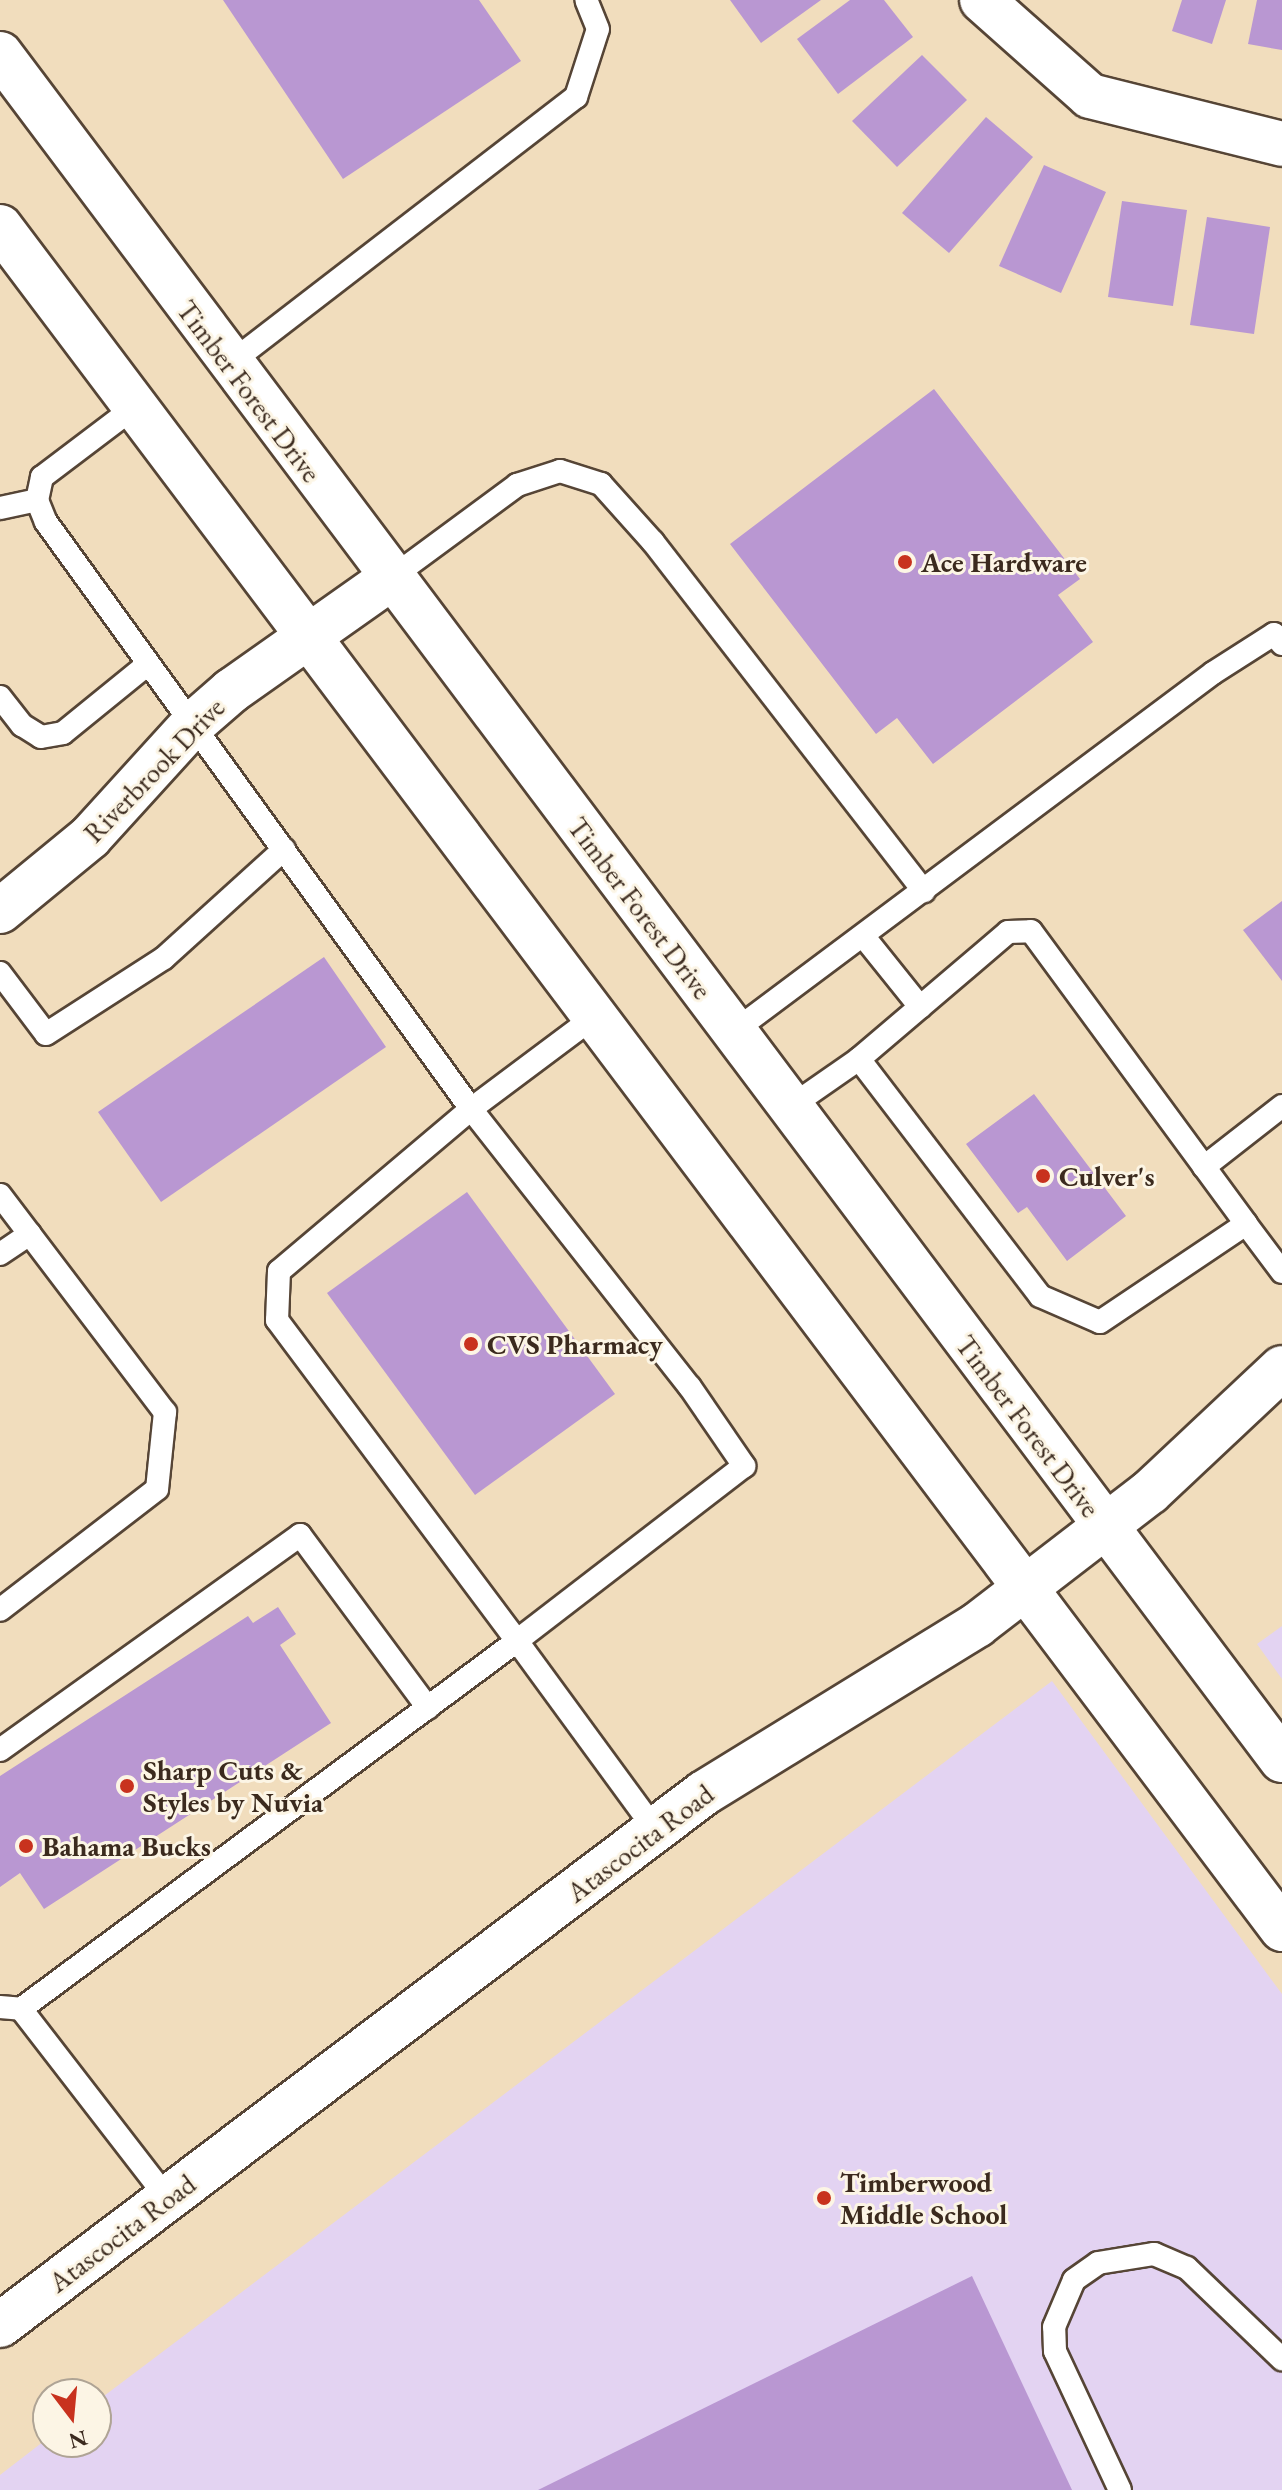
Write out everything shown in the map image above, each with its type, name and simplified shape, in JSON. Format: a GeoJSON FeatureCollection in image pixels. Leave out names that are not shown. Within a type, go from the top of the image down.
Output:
{"type":"FeatureCollection","features":[{"type":"Feature","properties":{"kind":"main road"},"geometry":{"type":"LineString","coordinates":[[982,0],[1090,96],[1282,144]]}},
{"type":"Feature","properties":{"kind":"main road","name":"Timber Forest Drive"},"geometry":{"type":"LineString","coordinates":[[0,54],[229,364],[1103,1527],[1274,1733]]}},
{"type":"Feature","properties":{"kind":"main road"},"geometry":{"type":"LineString","coordinates":[[0,227],[1282,1929]]}},
{"type":"Feature","properties":{"kind":"main road","name":"Riverbrook Drive"},"geometry":{"type":"LineString","coordinates":[[0,911],[90,837],[192,725],[307,633],[391,578]]}},
{"type":"Feature","properties":{"kind":"main road","name":"Atascocita Road"},"geometry":{"type":"LineString","coordinates":[[0,2325],[704,1793],[977,1625],[1150,1492],[1282,1368]]}},
{"type":"Feature","properties":{"kind":"lane"},"geometry":{"type":"LineString","coordinates":[[229,364],[576,97],[598,29],[586,0]]}},
{"type":"Feature","properties":{"kind":"lane"},"geometry":{"type":"LineString","coordinates":[[136,406],[65,455],[42,477],[37,500],[46,522],[471,1109],[690,1387],[744,1466],[428,1708],[10,2008],[168,2199]]}},
{"type":"Feature","properties":{"kind":"lane"},"geometry":{"type":"LineString","coordinates":[[391,578],[517,485],[560,471],[601,484],[653,542],[924,891]]}},
{"type":"Feature","properties":{"kind":"lane"},"geometry":{"type":"LineString","coordinates":[[0,508],[37,500]]}},
{"type":"Feature","properties":{"kind":"lane"},"geometry":{"type":"LineString","coordinates":[[733,1032],[1213,673],[1279,636]]}},
{"type":"Feature","properties":{"kind":"lane"},"geometry":{"type":"LineString","coordinates":[[0,697],[22,725],[41,737],[63,733],[148,664]]}},
{"type":"Feature","properties":{"kind":"lane"},"geometry":{"type":"LineString","coordinates":[[0,973],[46,1034],[164,958],[284,849]]}},
{"type":"Feature","properties":{"kind":"lane"},"geometry":{"type":"LineString","coordinates":[[790,1107],[859,1059],[1008,932],[1031,931],[1282,1272]]}},
{"type":"Feature","properties":{"kind":"lane"},"geometry":{"type":"LineString","coordinates":[[864,937],[920,1007]]}},
{"type":"Feature","properties":{"kind":"lane"},"geometry":{"type":"LineString","coordinates":[[594,1017],[471,1109],[279,1271],[277,1320],[656,1831]]}},
{"type":"Feature","properties":{"kind":"lane"},"geometry":{"type":"LineString","coordinates":[[859,1059],[1040,1296],[1100,1322],[1246,1224]]}},
{"type":"Feature","properties":{"kind":"lane"},"geometry":{"type":"LineString","coordinates":[[1204,1167],[1282,1106]]}},
{"type":"Feature","properties":{"kind":"lane"},"geometry":{"type":"LineString","coordinates":[[0,1195],[165,1412],[157,1489],[0,1610]]}},
{"type":"Feature","properties":{"kind":"lane"},"geometry":{"type":"LineString","coordinates":[[0,1254],[30,1234]]}},
{"type":"Feature","properties":{"kind":"lane"},"geometry":{"type":"LineString","coordinates":[[0,1750],[300,1535],[428,1708]]}},
{"type":"Feature","properties":{"kind":"lane"},"geometry":{"type":"LineString","coordinates":[[1120,2490],[1055,2351],[1054,2327],[1074,2280],[1098,2263],[1154,2254],[1187,2268],[1282,2359]]}},
{"type":"Feature","properties":{"kind":"shaded area"},"geometry":{"type":"Polygon","coordinates":[[[1282,1626],[1282,1679],[1257,1644],[1282,1626]]]}},
{"type":"Feature","properties":{"kind":"shaded area","name":"Timberwood Middle School"},"geometry":{"type":"Polygon","coordinates":[[[1052,1681],[1282,1994],[1282,2490],[0,2490],[0,2475],[32,2450],[32,2458],[112,2458],[112,2390],[1052,1681]]]}},
{"type":"Feature","properties":{"kind":"building"},"geometry":{"type":"Polygon","coordinates":[[[223,0],[479,0],[521,61],[343,179],[223,0]]]}},
{"type":"Feature","properties":{"kind":"building"},"geometry":{"type":"Polygon","coordinates":[[[730,0],[821,0],[761,43],[730,0]]]}},
{"type":"Feature","properties":{"kind":"building"},"geometry":{"type":"Polygon","coordinates":[[[850,0],[884,0],[913,37],[838,94],[797,39],[850,0]]]}},
{"type":"Feature","properties":{"kind":"building"},"geometry":{"type":"Polygon","coordinates":[[[1182,0],[1226,0],[1212,44],[1172,31],[1182,0]]]}},
{"type":"Feature","properties":{"kind":"building"},"geometry":{"type":"Polygon","coordinates":[[[1257,0],[1282,0],[1282,50],[1248,44],[1257,0]]]}},
{"type":"Feature","properties":{"kind":"building"},"geometry":{"type":"Polygon","coordinates":[[[922,55],[967,100],[897,167],[852,121],[922,55]]]}},
{"type":"Feature","properties":{"kind":"building"},"geometry":{"type":"Polygon","coordinates":[[[986,117],[1033,157],[949,253],[902,213],[986,117]]]}},
{"type":"Feature","properties":{"kind":"building"},"geometry":{"type":"Polygon","coordinates":[[[1044,165],[1106,192],[1061,293],[999,266],[1044,165]]]}},
{"type":"Feature","properties":{"kind":"building"},"geometry":{"type":"Polygon","coordinates":[[[1122,201],[1187,210],[1173,306],[1108,297],[1122,201]]]}},
{"type":"Feature","properties":{"kind":"building"},"geometry":{"type":"Polygon","coordinates":[[[1207,217],[1270,227],[1254,334],[1190,325],[1207,217]]]}},
{"type":"Feature","properties":{"kind":"building","name":"Ace Hardware"},"geometry":{"type":"Polygon","coordinates":[[[934,389],[1080,579],[1058,595],[1093,642],[933,764],[897,718],[876,734],[730,544],[934,389]]]}},
{"type":"Feature","properties":{"kind":"building"},"geometry":{"type":"Polygon","coordinates":[[[1282,901],[1282,981],[1243,930],[1282,901]]]}},
{"type":"Feature","properties":{"kind":"building"},"geometry":{"type":"Polygon","coordinates":[[[324,957],[386,1047],[161,1202],[98,1112],[324,957]]]}},
{"type":"Feature","properties":{"kind":"building","name":"Culver's"},"geometry":{"type":"Polygon","coordinates":[[[1034,1094],[1126,1216],[1067,1261],[1027,1207],[1018,1213],[966,1144],[1034,1094]]]}},
{"type":"Feature","properties":{"kind":"building","name":"CVS Pharmacy"},"geometry":{"type":"Polygon","coordinates":[[[467,1192],[615,1394],[475,1495],[327,1293],[467,1192]]]}},
{"type":"Feature","properties":{"kind":"building"},"geometry":{"type":"Polygon","coordinates":[[[278,1607],[296,1634],[280,1645],[331,1723],[44,1909],[20,1873],[0,1887],[0,1776],[248,1616],[253,1623],[278,1607]]]}},
{"type":"Feature","properties":{"kind":"building","name":"Timberwood Middle School"},"geometry":{"type":"Polygon","coordinates":[[[972,2276],[1072,2490],[538,2490],[972,2276]]]}},
{"type":"Feature","properties":{"kind":"place","name":"Ace Hardware"},"geometry":{"type":"Point","coordinates":[905,562]}},
{"type":"Feature","properties":{"kind":"place","name":"Culver's"},"geometry":{"type":"Point","coordinates":[1043,1176]}},
{"type":"Feature","properties":{"kind":"place","name":"CVS Pharmacy"},"geometry":{"type":"Point","coordinates":[471,1344]}},
{"type":"Feature","properties":{"kind":"place","name":"Sharp Cuts & Styles by Nuvia"},"geometry":{"type":"Point","coordinates":[127,1786]}},
{"type":"Feature","properties":{"kind":"place","name":"Bahama Bucks"},"geometry":{"type":"Point","coordinates":[26,1846]}},
{"type":"Feature","properties":{"kind":"place","name":"Timberwood Middle School"},"geometry":{"type":"Point","coordinates":[824,2198]}}]}
